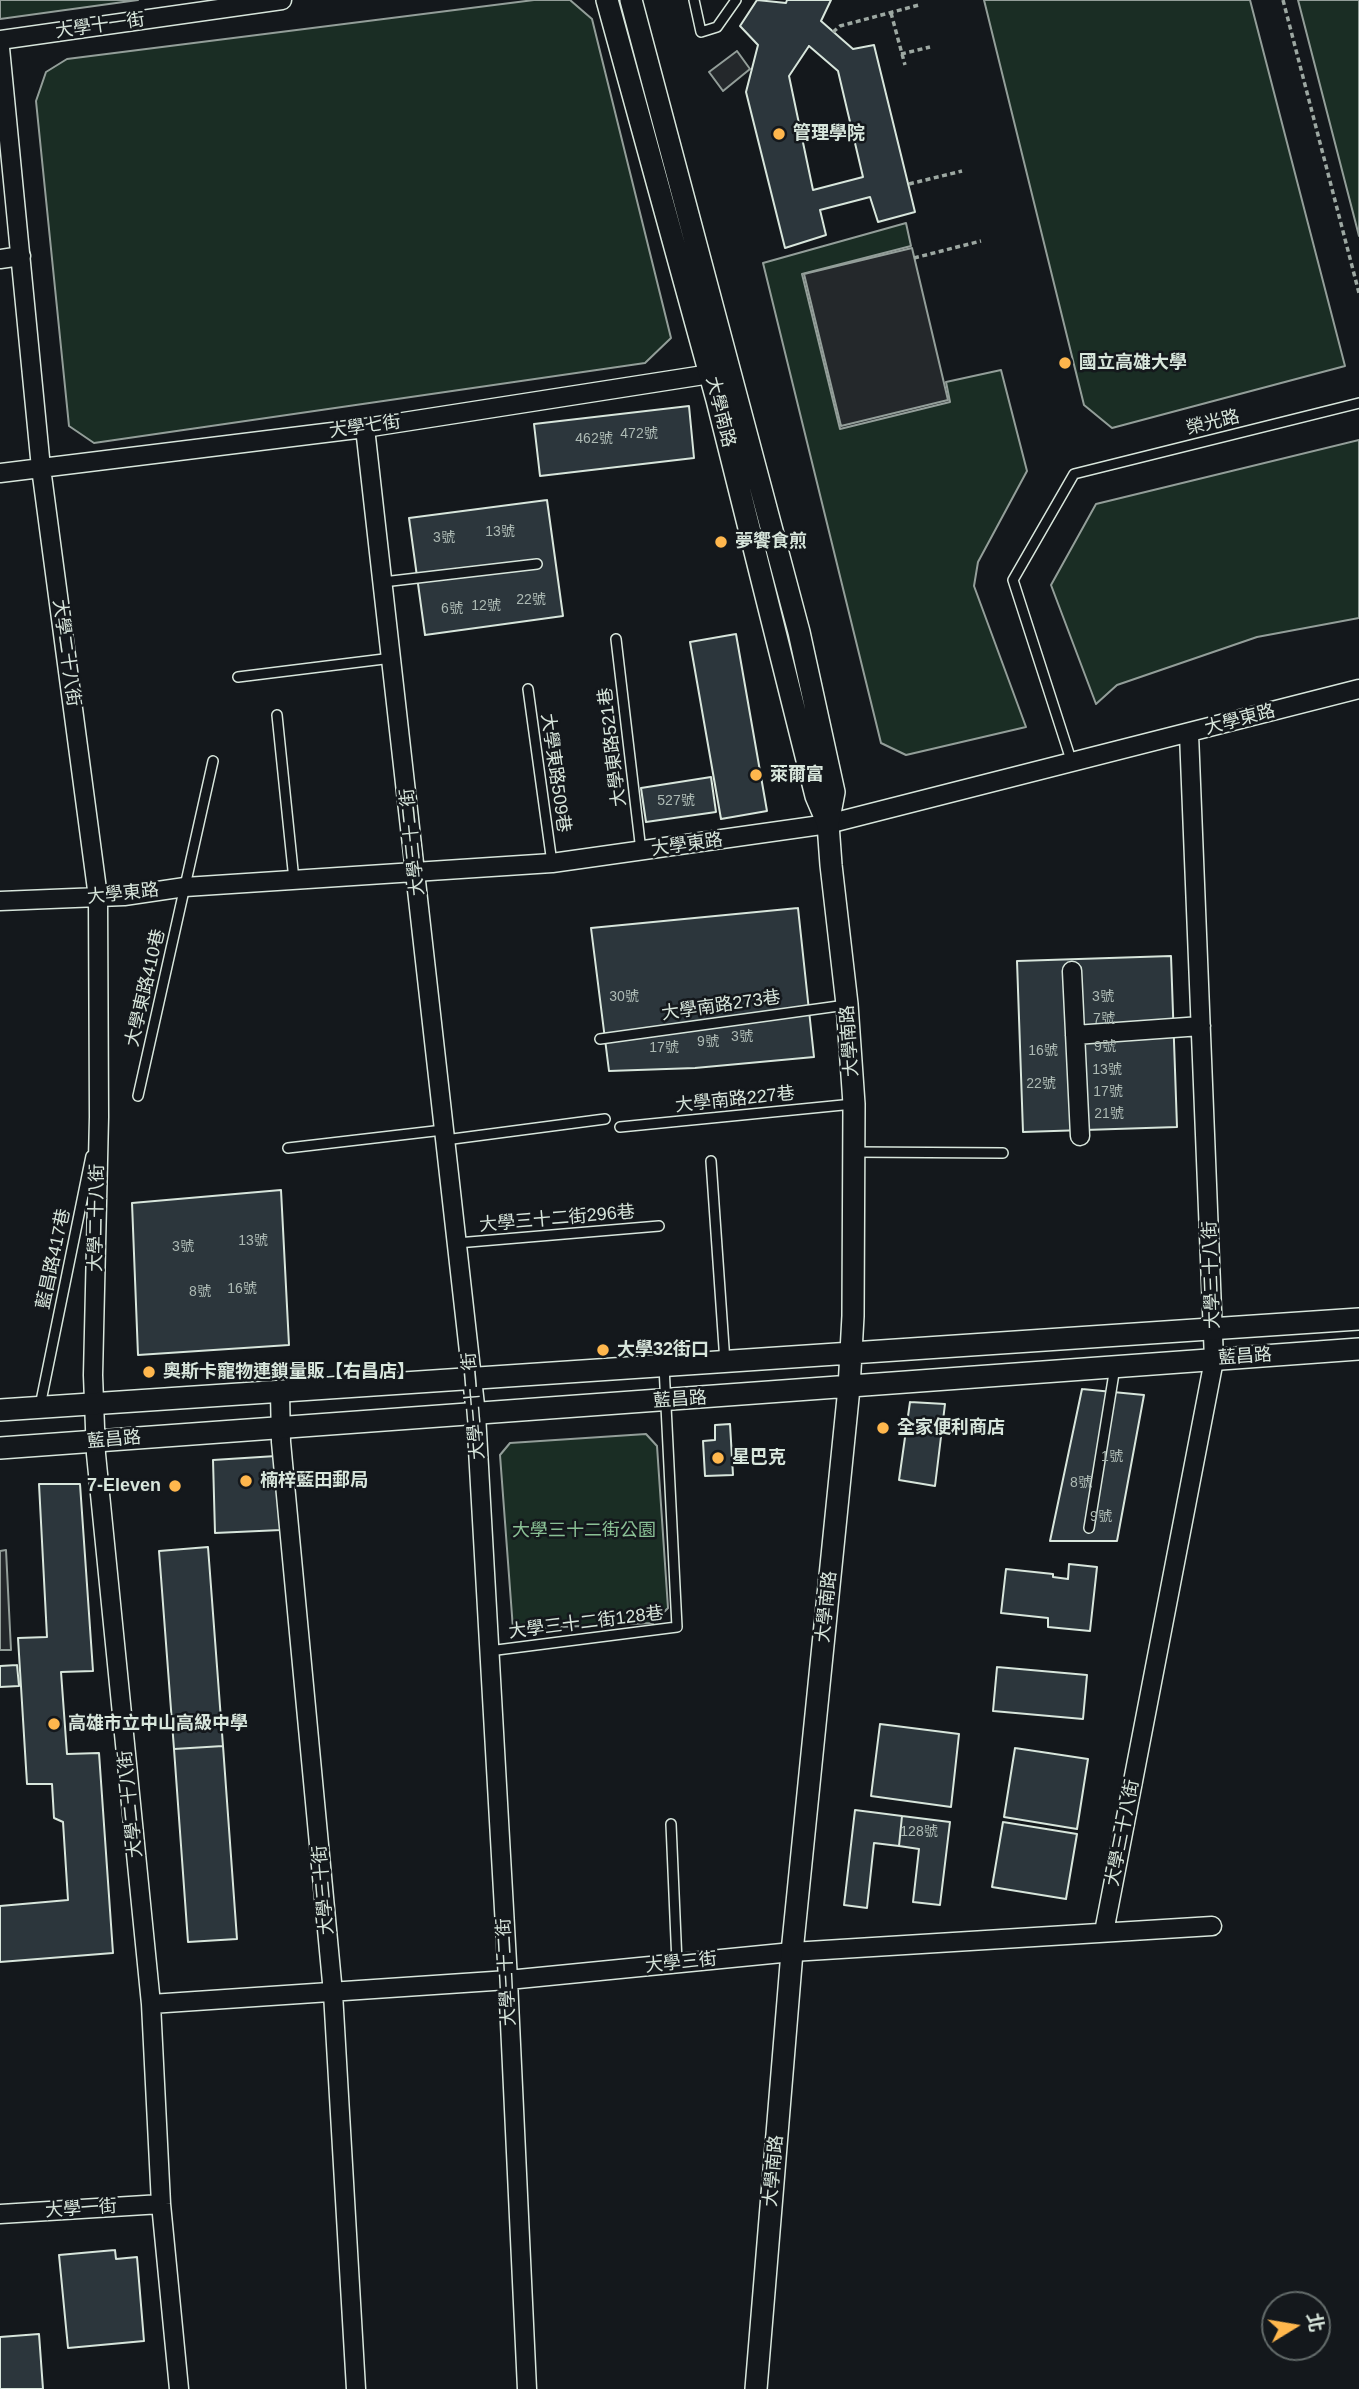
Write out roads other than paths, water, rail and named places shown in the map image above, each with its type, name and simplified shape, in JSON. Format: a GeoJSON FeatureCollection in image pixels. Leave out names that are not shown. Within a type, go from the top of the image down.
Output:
{"type":"FeatureCollection","features":[{"type":"Feature","properties":{"kind":"street","name":"大學十一街"},"geometry":{"type":"LineString","coordinates":[[0,40],[282,0]]}},
{"type":"Feature","properties":{"kind":"street","name":"大學南路"},"geometry":{"type":"LineString","coordinates":[[607,0],[799,632],[834,792],[828,824],[847,1004],[854,1104],[849,1388],[792,1952],[756,2389]]}},
{"type":"Feature","properties":{"kind":"street","name":"大學南路"},"geometry":{"type":"LineString","coordinates":[[631,0],[720,372]]}},
{"type":"Feature","properties":{"kind":"street","name":"大學二十八街"},"geometry":{"type":"LineString","coordinates":[[0,47],[41,468],[98,897],[96,1441],[151,2004],[162,2203],[179,2389]]}},
{"type":"Feature","properties":{"kind":"street"},"geometry":{"type":"LineString","coordinates":[[0,259],[21,257]]}},
{"type":"Feature","properties":{"kind":"street","name":"大學七街"},"geometry":{"type":"LineString","coordinates":[[0,472],[365,428],[720,372]]}},
{"type":"Feature","properties":{"kind":"street","name":"大學三十二街"},"geometry":{"type":"LineString","coordinates":[[365,428],[476,1414],[508,1980],[527,2389]]}},
{"type":"Feature","properties":{"kind":"street","name":"大學東路"},"geometry":{"type":"LineString","coordinates":[[0,901],[98,897],[185,887],[416,874],[552,863],[828,824],[1359,689]]}},
{"type":"Feature","properties":{"kind":"street","name":"大學三十八街"},"geometry":{"type":"LineString","coordinates":[[1104,1933],[1214,1360],[1189,734]]}},
{"type":"Feature","properties":{"kind":"street"},"geometry":{"type":"LineString","coordinates":[[1072,971],[1080,1136]]}},
{"type":"Feature","properties":{"kind":"street"},"geometry":{"type":"LineString","coordinates":[[1075,1035],[1201,1026]]}},
{"type":"Feature","properties":{"kind":"street","name":"藍昌路"},"geometry":{"type":"LineString","coordinates":[[0,1410],[1359,1319]]}},
{"type":"Feature","properties":{"kind":"street","name":"藍昌路"},"geometry":{"type":"LineString","coordinates":[[0,1448],[1359,1349]]}},
{"type":"Feature","properties":{"kind":"street","name":"大學三十街"},"geometry":{"type":"LineString","coordinates":[[280,1392],[281,1429],[333,1993],[356,2389]]}},
{"type":"Feature","properties":{"kind":"street","name":"大學三街"},"geometry":{"type":"LineString","coordinates":[[151,2004],[508,1980],[792,1952],[1212,1926]]}},
{"type":"Feature","properties":{"kind":"street","name":"大學一街"},"geometry":{"type":"LineString","coordinates":[[0,2214],[162,2203]]}},
{"type":"Feature","properties":{"kind":"lane"},"geometry":{"type":"LineString","coordinates":[[694,0],[701,32],[717,27],[736,0]]}},
{"type":"Feature","properties":{"kind":"lane","name":"榮光路"},"geometry":{"type":"LineString","coordinates":[[1072,763],[1013,580],[1074,474],[1359,403]]}},
{"type":"Feature","properties":{"kind":"lane"},"geometry":{"type":"LineString","coordinates":[[383,582],[537,564]]}},
{"type":"Feature","properties":{"kind":"lane","name":"大學東路521巷"},"geometry":{"type":"LineString","coordinates":[[616,639],[641,851]]}},
{"type":"Feature","properties":{"kind":"lane"},"geometry":{"type":"LineString","coordinates":[[238,677],[391,658]]}},
{"type":"Feature","properties":{"kind":"lane","name":"大學東路509巷"},"geometry":{"type":"LineString","coordinates":[[528,689],[552,863]]}},
{"type":"Feature","properties":{"kind":"lane"},"geometry":{"type":"LineString","coordinates":[[277,715],[294,880]]}},
{"type":"Feature","properties":{"kind":"lane","name":"大學東路410巷"},"geometry":{"type":"LineString","coordinates":[[138,1096],[213,761]]}},
{"type":"Feature","properties":{"kind":"lane","name":"大學南路273巷"},"geometry":{"type":"LineString","coordinates":[[600,1039],[847,1004]]}},
{"type":"Feature","properties":{"kind":"lane","name":"大學南路227巷"},"geometry":{"type":"LineString","coordinates":[[620,1127],[854,1104]]}},
{"type":"Feature","properties":{"kind":"lane","name":"藍昌路417巷"},"geometry":{"type":"LineString","coordinates":[[40,1408],[99,1117]]}},
{"type":"Feature","properties":{"kind":"lane"},"geometry":{"type":"LineString","coordinates":[[289,1148],[605,1119]]}},
{"type":"Feature","properties":{"kind":"lane"},"geometry":{"type":"LineString","coordinates":[[855,1152],[1003,1153]]}},
{"type":"Feature","properties":{"kind":"lane"},"geometry":{"type":"LineString","coordinates":[[711,1161],[725,1362]]}},
{"type":"Feature","properties":{"kind":"lane","name":"大學三十二街296巷"},"geometry":{"type":"LineString","coordinates":[[457,1243],[659,1226]]}},
{"type":"Feature","properties":{"kind":"lane","name":"大學三十二街128巷"},"geometry":{"type":"LineString","coordinates":[[489,1651],[677,1627],[664,1366]]}},
{"type":"Feature","properties":{"kind":"lane"},"geometry":{"type":"LineString","coordinates":[[1089,1528],[1115,1367]]}},
{"type":"Feature","properties":{"kind":"lane"},"geometry":{"type":"LineString","coordinates":[[671,1824],[677,1963]]}},
{"type":"Feature","properties":{"kind":"place","name":"管理學院"},"geometry":{"type":"Point","coordinates":[779,134]}},
{"type":"Feature","properties":{"kind":"place","name":"國立高雄大學"},"geometry":{"type":"Point","coordinates":[1065,363]}},
{"type":"Feature","properties":{"kind":"place","name":"夢饗食煎"},"geometry":{"type":"Point","coordinates":[721,542]}},
{"type":"Feature","properties":{"kind":"place","name":"萊爾富"},"geometry":{"type":"Point","coordinates":[756,775]}},
{"type":"Feature","properties":{"kind":"place","name":"大學32街口"},"geometry":{"type":"Point","coordinates":[603,1350]}},
{"type":"Feature","properties":{"kind":"place","name":"奧斯卡寵物連鎖量販【右昌店】"},"geometry":{"type":"Point","coordinates":[149,1372]}},
{"type":"Feature","properties":{"kind":"place","name":"全家便利商店"},"geometry":{"type":"Point","coordinates":[883,1428]}},
{"type":"Feature","properties":{"kind":"place","name":"星巴克"},"geometry":{"type":"Point","coordinates":[718,1458]}},
{"type":"Feature","properties":{"kind":"place","name":"楠梓藍田郵局"},"geometry":{"type":"Point","coordinates":[246,1481]}},
{"type":"Feature","properties":{"kind":"place","name":"7-Eleven"},"geometry":{"type":"Point","coordinates":[175,1486]}},
{"type":"Feature","properties":{"kind":"place","name":"高雄市立中山高級中學"},"geometry":{"type":"Point","coordinates":[54,1724]}},
{"type":"Feature","properties":{"kind":"park label","name":"大學三十二街公園"},"geometry":{"type":"Point","coordinates":[584,1531]}}]}
